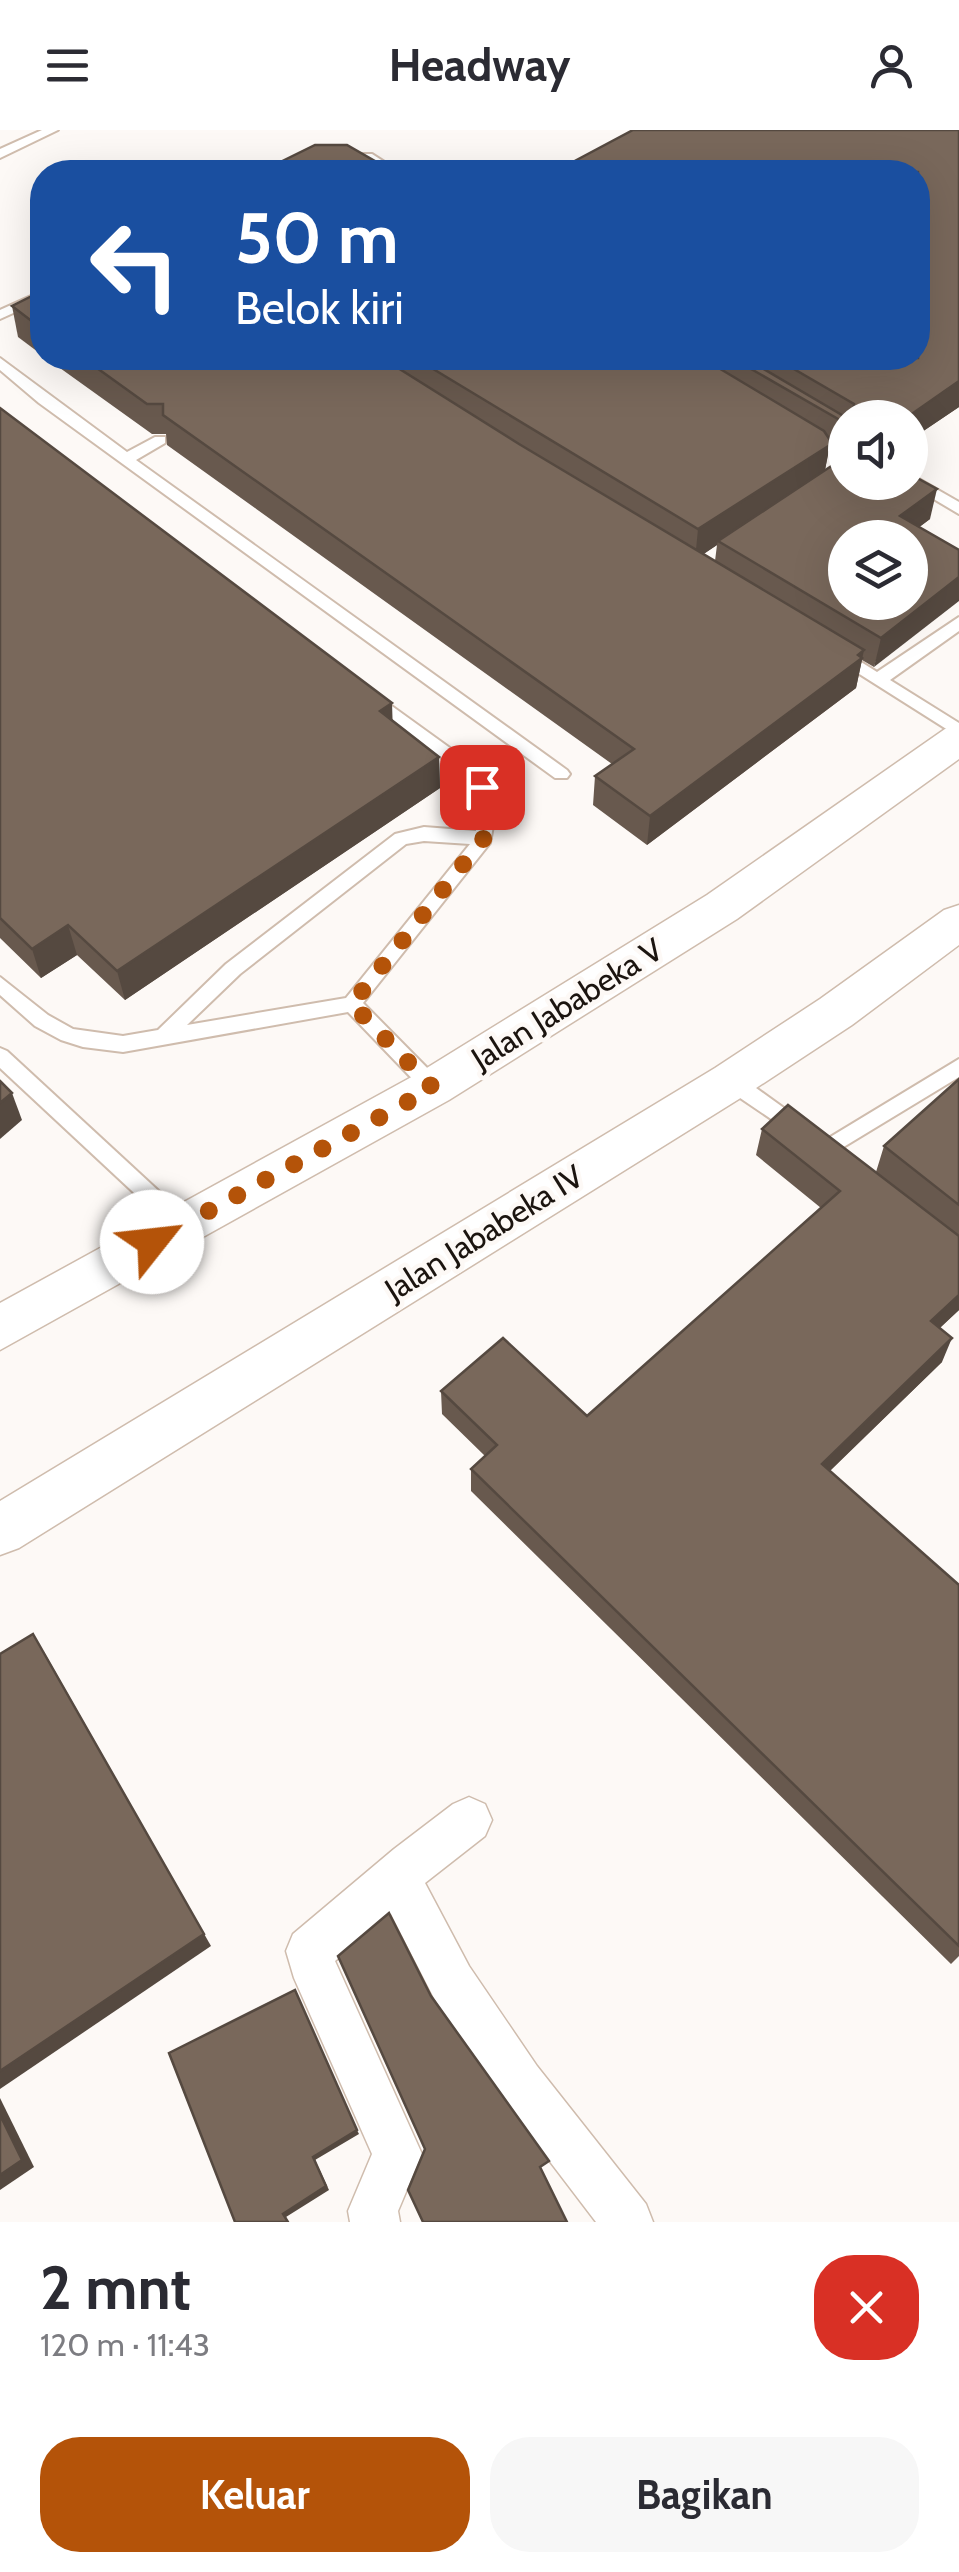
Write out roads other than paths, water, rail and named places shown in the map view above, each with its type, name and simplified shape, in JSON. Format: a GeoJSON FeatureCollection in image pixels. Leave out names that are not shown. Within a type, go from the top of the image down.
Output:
{"type":"FeatureCollection","features":[{"type":"Feature","properties":{"kind":"street","name":"Jalan Jababeka V"},"geometry":{"type":"LineString","coordinates":[[0,1328],[433,1088],[722,907],[959,740]]}},
{"type":"Feature","properties":{"kind":"street","name":"Jalan Jababeka IV"},"geometry":{"type":"LineString","coordinates":[[0,1530],[731,1081],[836,1012],[959,922]]}},
{"type":"Feature","properties":{"kind":"street"},"geometry":{"type":"LineString","coordinates":[[376,2222],[372,2211],[396,2154],[310,1951],[469,1820]]}},
{"type":"Feature","properties":{"kind":"street"},"geometry":{"type":"LineString","coordinates":[[398,1879],[452,1984],[520,2083],[628,2222]]}},
{"type":"Feature","properties":{"kind":"lane"},"geometry":{"type":"LineString","coordinates":[[0,154],[52,130]]}},
{"type":"Feature","properties":{"kind":"lane"},"geometry":{"type":"LineString","coordinates":[[367,157],[372,160]]}},
{"type":"Feature","properties":{"kind":"lane"},"geometry":{"type":"LineString","coordinates":[[0,315],[30,301]]}},
{"type":"Feature","properties":{"kind":"lane"},"geometry":{"type":"LineString","coordinates":[[0,362],[44,400],[561,774]]}},
{"type":"Feature","properties":{"kind":"lane"},"geometry":{"type":"LineString","coordinates":[[128,458],[160,440]]}},
{"type":"Feature","properties":{"kind":"lane"},"geometry":{"type":"LineString","coordinates":[[928,490],[959,508]]}},
{"type":"Feature","properties":{"kind":"lane"},"geometry":{"type":"LineString","coordinates":[[878,680],[959,623]]}},
{"type":"Feature","properties":{"kind":"lane"},"geometry":{"type":"LineString","coordinates":[[829,650],[959,731]]}},
{"type":"Feature","properties":{"kind":"lane"},"geometry":{"type":"LineString","coordinates":[[0,984],[49,1029],[92,1043],[123,1044],[352,1004],[484,838],[487,809],[474,773],[363,691]]}},
{"type":"Feature","properties":{"kind":"lane"},"geometry":{"type":"LineString","coordinates":[[164,1036],[233,969],[401,839],[424,834],[484,838]]}},
{"type":"Feature","properties":{"kind":"lane"},"geometry":{"type":"LineString","coordinates":[[352,1004],[433,1088]]}},
{"type":"Feature","properties":{"kind":"lane"},"geometry":{"type":"LineString","coordinates":[[0,1056],[182,1225]]}},
{"type":"Feature","properties":{"kind":"lane"},"geometry":{"type":"LineString","coordinates":[[731,1081],[835,1155],[959,1067]]}}]}
